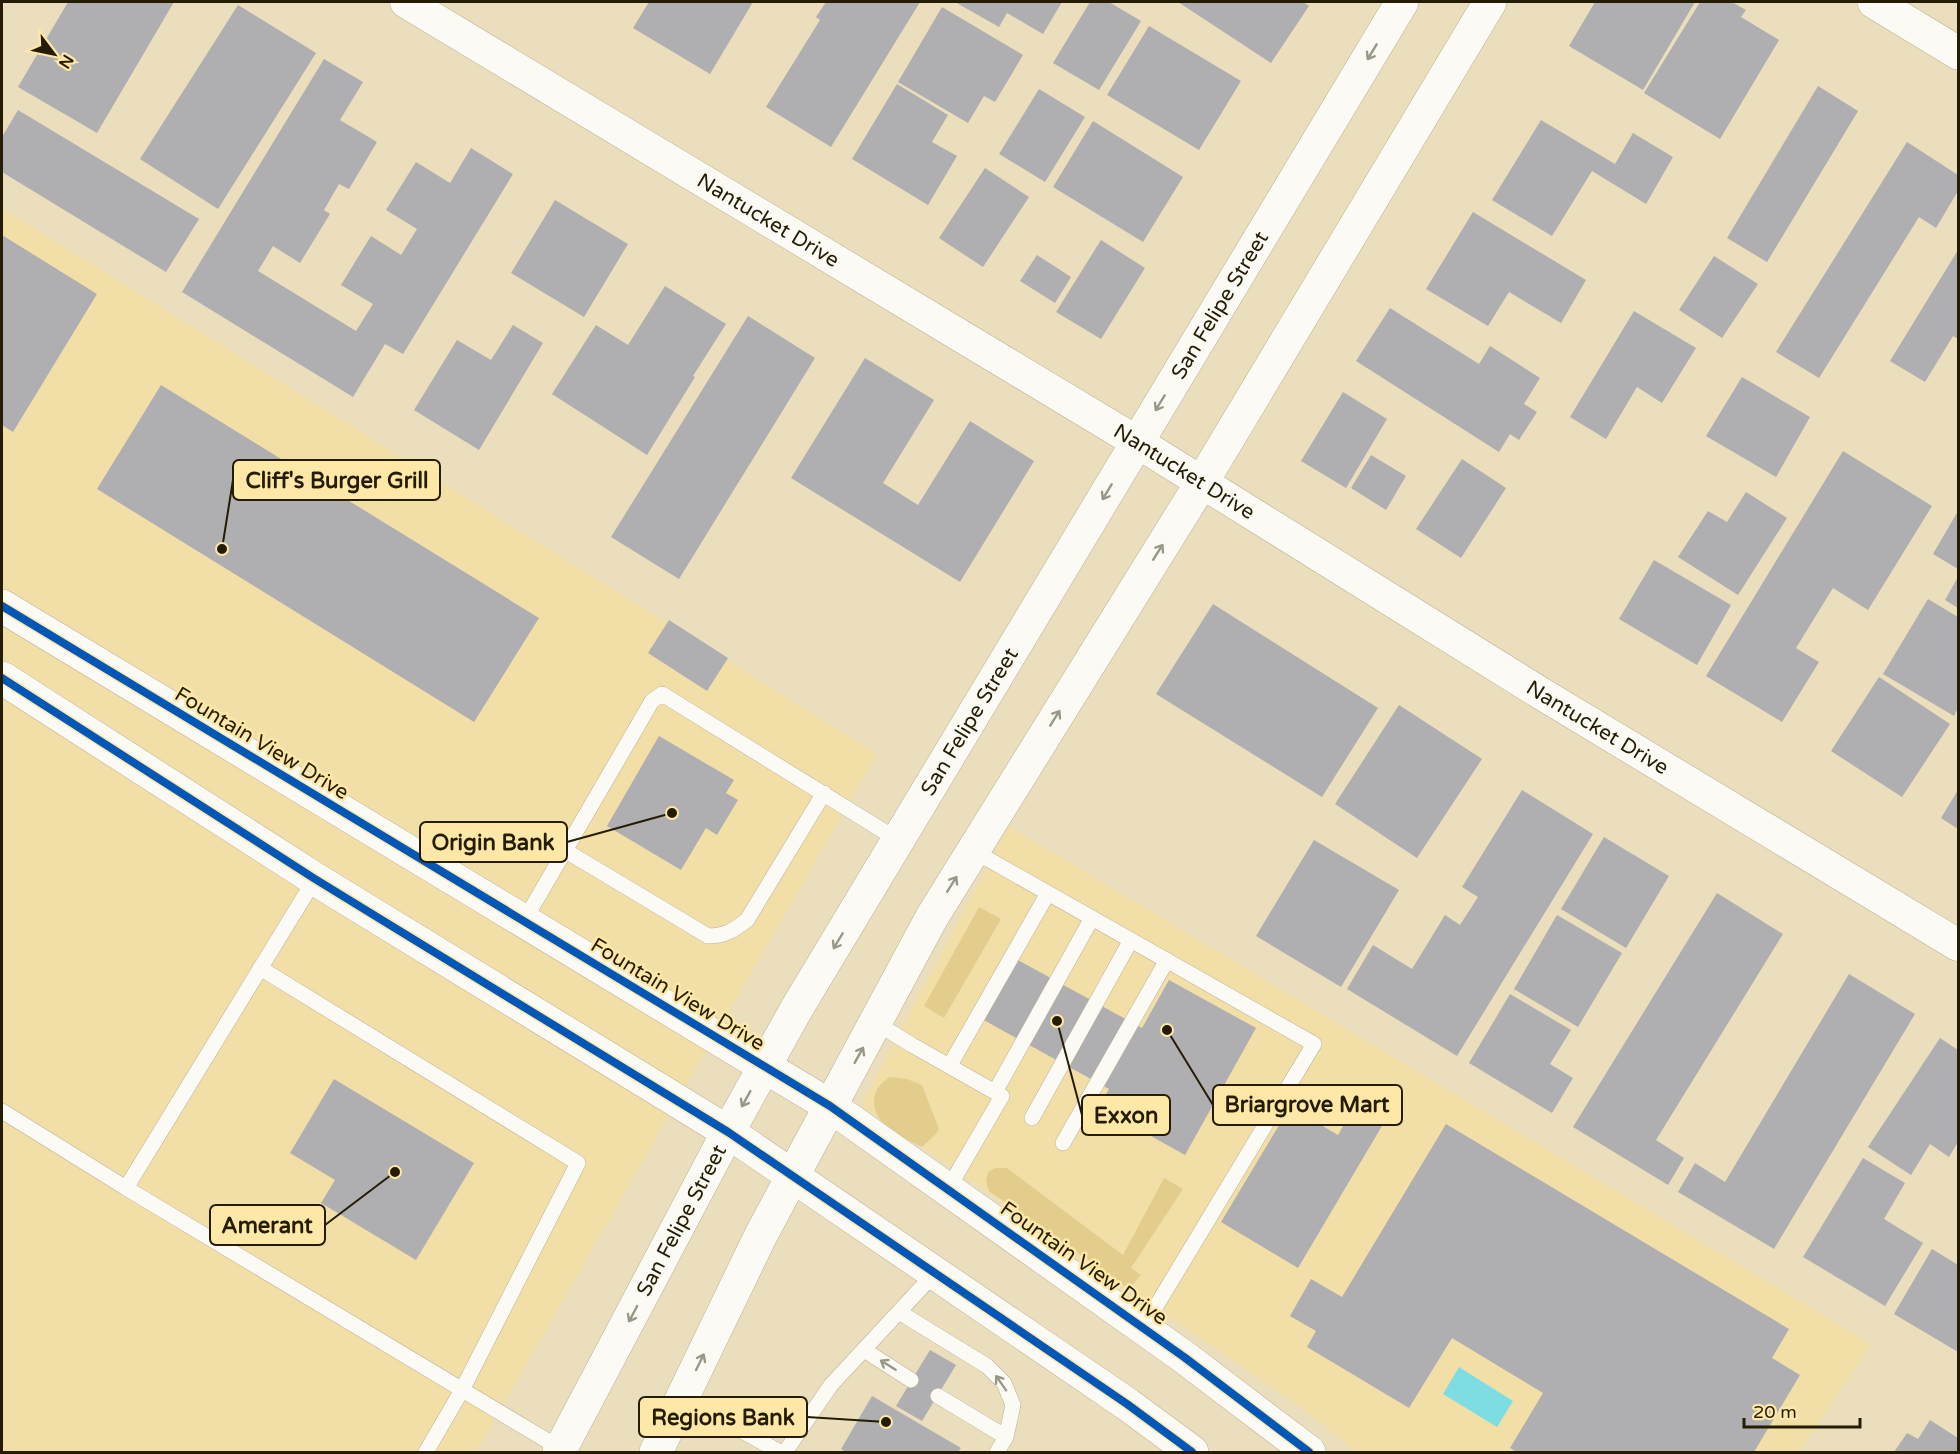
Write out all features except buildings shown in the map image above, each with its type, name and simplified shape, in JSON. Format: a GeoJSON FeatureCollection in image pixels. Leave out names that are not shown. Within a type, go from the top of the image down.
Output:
{"type":"FeatureCollection","features":[{"type":"Feature","properties":{"kind":"main road","name":"San Felipe Street"},"geometry":{"type":"LineString","coordinates":[[560,1451],[796,1008],[1402,2]]}},
{"type":"Feature","properties":{"kind":"main road"},"geometry":{"type":"LineString","coordinates":[[656,1452],[761,1235],[932,917],[1202,482],[1490,2]]}},
{"type":"Feature","properties":{"kind":"main road"},"geometry":{"type":"LineString","coordinates":[[1874,2],[1959,53]]}},
{"type":"Feature","properties":{"kind":"main road","name":"Fountain View Drive"},"geometry":{"type":"LineString","coordinates":[[2,606],[830,1106],[1184,1357],[1309,1452]]}},
{"type":"Feature","properties":{"kind":"main road"},"geometry":{"type":"LineString","coordinates":[[2,678],[315,879],[728,1132],[1117,1397],[1192,1452]]}},
{"type":"Feature","properties":{"kind":"street","name":"Nantucket Drive"},"geometry":{"type":"LineString","coordinates":[[406,2],[1137,442],[1542,694],[1959,945]]}},
{"type":"Feature","properties":{"kind":"lane"},"geometry":{"type":"LineString","coordinates":[[524,921],[652,701],[662,694],[898,840]]}},
{"type":"Feature","properties":{"kind":"lane"},"geometry":{"type":"LineString","coordinates":[[566,851],[708,936],[721,936],[747,920],[824,793]]}},
{"type":"Feature","properties":{"kind":"lane"},"geometry":{"type":"LineString","coordinates":[[972,850],[1314,1044],[1143,1328]]}},
{"type":"Feature","properties":{"kind":"lane"},"geometry":{"type":"LineString","coordinates":[[126,1188],[315,879]]}},
{"type":"Feature","properties":{"kind":"lane"},"geometry":{"type":"LineString","coordinates":[[950,1065],[1048,893]]}},
{"type":"Feature","properties":{"kind":"lane"},"geometry":{"type":"LineString","coordinates":[[995,1092],[1092,918]]}},
{"type":"Feature","properties":{"kind":"lane"},"geometry":{"type":"LineString","coordinates":[[1032,1118],[1131,940]]}},
{"type":"Feature","properties":{"kind":"lane"},"geometry":{"type":"LineString","coordinates":[[1063,1143],[1167,960]]}},
{"type":"Feature","properties":{"kind":"lane"},"geometry":{"type":"LineString","coordinates":[[260,968],[578,1163],[462,1390],[426,1452]]}},
{"type":"Feature","properties":{"kind":"lane"},"geometry":{"type":"LineString","coordinates":[[876,1023],[1002,1096],[948,1189]]}},
{"type":"Feature","properties":{"kind":"lane"},"geometry":{"type":"LineString","coordinates":[[2,1111],[560,1451]]}},
{"type":"Feature","properties":{"kind":"lane"},"geometry":{"type":"LineString","coordinates":[[785,1452],[831,1385],[935,1273]]}},
{"type":"Feature","properties":{"kind":"lane"},"geometry":{"type":"LineString","coordinates":[[899,1312],[987,1366],[1004,1383],[1013,1405],[1006,1437],[997,1452]]}},
{"type":"Feature","properties":{"kind":"lane"},"geometry":{"type":"LineString","coordinates":[[864,1350],[911,1380]]}},
{"type":"Feature","properties":{"kind":"lane"},"geometry":{"type":"LineString","coordinates":[[938,1396],[1006,1437]]}},
{"type":"Feature","properties":{"kind":"lane"},"geometry":{"type":"LineString","coordinates":[[682,1398],[780,1452]]}},
{"type":"Feature","properties":{"kind":"shaded area"},"geometry":{"type":"Polygon","coordinates":[[[2,208],[877,754],[476,1452],[2,1452],[2,208]]]}},
{"type":"Feature","properties":{"kind":"shaded area"},"geometry":{"type":"Polygon","coordinates":[[[1009,826],[1871,1344],[1799,1452],[1356,1452],[1299,1406],[861,1105],[1009,826]]]}},
{"type":"Feature","properties":{"kind":"shaded area"},"geometry":{"type":"Polygon","coordinates":[[[979,907],[1001,919],[944,1018],[924,1006],[979,907]]]}},
{"type":"Feature","properties":{"kind":"shaded area"},"geometry":{"type":"Polygon","coordinates":[[[889,1077],[907,1079],[922,1085],[939,1129],[922,1147],[895,1133],[880,1119],[876,1111],[874,1102],[876,1091],[889,1077]]]}},
{"type":"Feature","properties":{"kind":"shaded area"},"geometry":{"type":"Polygon","coordinates":[[[995,1168],[1007,1168],[1123,1255],[1164,1178],[1183,1189],[1131,1268],[1141,1275],[1129,1289],[989,1191],[986,1181],[988,1172],[995,1168]]]}},
{"type":"Feature","properties":{"kind":"water"},"geometry":{"type":"Polygon","coordinates":[[[1459,1367],[1513,1401],[1497,1427],[1443,1394],[1459,1367]]]}},
{"type":"Feature","properties":{"kind":"cycle path"},"geometry":{"type":"LineString","coordinates":[[2,606],[830,1106],[1184,1357],[1309,1452]]}},
{"type":"Feature","properties":{"kind":"cycle path"},"geometry":{"type":"LineString","coordinates":[[2,678],[315,879],[728,1132],[1127,1404],[1192,1452]]}},
{"type":"Feature","properties":{"kind":"place","name":"Cliff's Burger Grill"},"geometry":{"type":"Point","coordinates":[222,549]}},
{"type":"Feature","properties":{"kind":"place","name":"Origin Bank"},"geometry":{"type":"Point","coordinates":[672,813]}},
{"type":"Feature","properties":{"kind":"place","name":"Exxon"},"geometry":{"type":"Point","coordinates":[1057,1021]}},
{"type":"Feature","properties":{"kind":"place","name":"Briargrove Mart"},"geometry":{"type":"Point","coordinates":[1167,1030]}},
{"type":"Feature","properties":{"kind":"place","name":"Amerant"},"geometry":{"type":"Point","coordinates":[395,1172]}},
{"type":"Feature","properties":{"kind":"place","name":"Regions Bank"},"geometry":{"type":"Point","coordinates":[886,1422]}}]}
